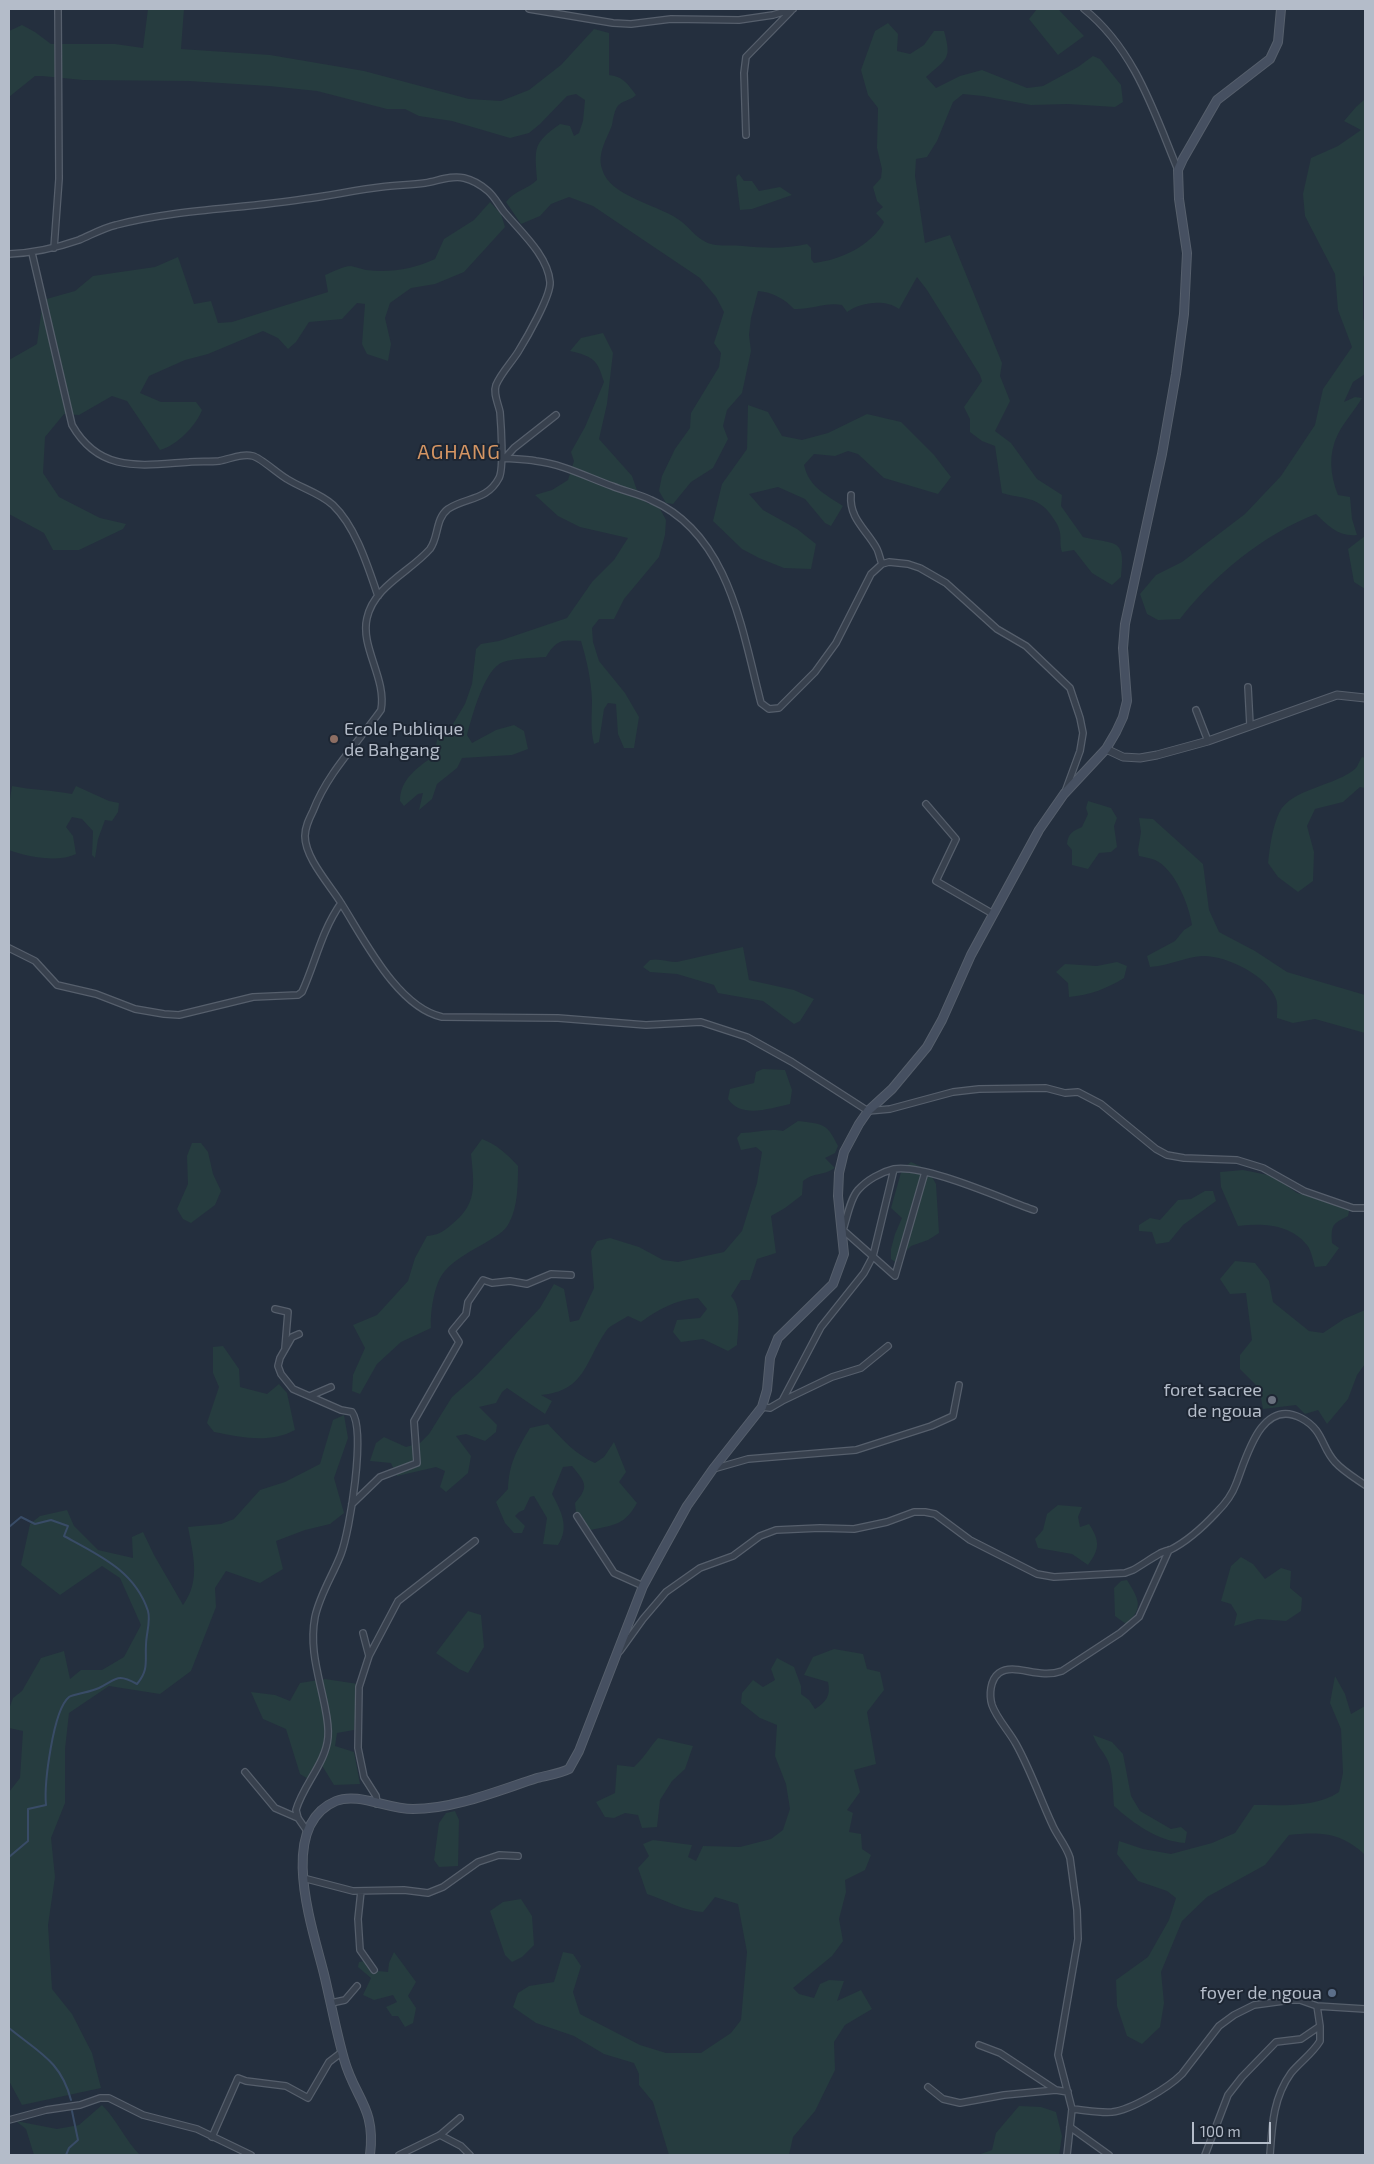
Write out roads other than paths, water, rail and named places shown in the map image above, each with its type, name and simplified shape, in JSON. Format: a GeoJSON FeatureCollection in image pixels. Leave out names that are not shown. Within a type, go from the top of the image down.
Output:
{"type":"FeatureCollection","features":[{"type":"Feature","properties":{"kind":"main road"},"geometry":{"type":"LineString","coordinates":[[370,2155],[371,2126],[369,2116],[342,2052],[308,1909],[303,1878],[306,1831],[322,1810],[343,1798],[352,1797],[377,1804],[411,1809],[435,1808],[569,1769],[574,1764],[643,1586],[674,1529],[713,1469],[762,1407],[767,1390],[772,1349],[784,1331],[833,1284],[844,1254],[838,1196],[839,1173],[844,1152],[868,1111],[892,1089],[927,1047],[1024,855],[1064,794],[1106,749],[1123,717],[1127,701],[1123,648],[1124,631],[1162,454],[1184,314],[1186,253],[1178,170],[1217,100],[1270,60],[1278,42],[1280,9]]}},
{"type":"Feature","properties":{"kind":"street"},"geometry":{"type":"LineString","coordinates":[[54,248],[59,179],[58,9]]}},
{"type":"Feature","properties":{"kind":"street"},"geometry":{"type":"LineString","coordinates":[[529,9],[548,10],[613,23],[632,24],[671,19],[739,20],[773,15],[793,9]]}},
{"type":"Feature","properties":{"kind":"street"},"geometry":{"type":"LineString","coordinates":[[746,135],[744,73],[746,57],[793,9]]}},
{"type":"Feature","properties":{"kind":"street"},"geometry":{"type":"LineString","coordinates":[[1084,9],[1100,22],[1115,39],[1132,65],[1146,92],[1178,170]]}},
{"type":"Feature","properties":{"kind":"street"},"geometry":{"type":"LineString","coordinates":[[9,254],[32,253],[54,248],[112,226],[172,214],[300,200],[456,177],[473,181],[491,193],[534,246],[548,271],[549,295],[519,351],[497,382],[494,390],[500,412],[504,458],[499,479],[479,498],[461,503],[448,510],[441,518],[436,537],[430,548],[378,596],[371,606],[365,628],[383,703],[381,710],[342,758],[319,794],[307,826],[305,837],[307,848],[322,876],[341,903],[372,955],[421,1009],[429,1014],[442,1017],[558,1018],[646,1025],[702,1022],[747,1037],[792,1062],[868,1111],[890,1109],[953,1092],[980,1089],[1046,1088],[1065,1093],[1078,1092],[1101,1104],[1156,1149],[1167,1155],[1184,1158],[1237,1160],[1263,1168],[1304,1191],[1352,1208],[1365,1208]]}},
{"type":"Feature","properties":{"kind":"street"},"geometry":{"type":"LineString","coordinates":[[32,253],[72,425],[80,438],[93,450],[110,460],[140,466],[218,461],[246,455],[255,456],[290,481],[333,505],[343,517],[357,542],[378,596]]}},
{"type":"Feature","properties":{"kind":"street"},"geometry":{"type":"LineString","coordinates":[[504,458],[556,415]]}},
{"type":"Feature","properties":{"kind":"street"},"geometry":{"type":"LineString","coordinates":[[504,458],[537,461],[557,466],[651,500],[673,513],[694,531],[725,576],[761,703],[769,709],[779,708],[815,672],[836,643],[871,574],[882,564],[889,562],[908,564],[920,568],[946,583],[997,629],[1026,646],[1070,688],[1080,718],[1082,733],[1080,751],[1064,794]]}},
{"type":"Feature","properties":{"kind":"street"},"geometry":{"type":"LineString","coordinates":[[851,495],[853,513],[858,524],[878,550],[882,564]]}},
{"type":"Feature","properties":{"kind":"street"},"geometry":{"type":"LineString","coordinates":[[1248,687],[1250,725]]}},
{"type":"Feature","properties":{"kind":"street"},"geometry":{"type":"LineString","coordinates":[[1106,749],[1123,757],[1140,758],[1157,755],[1208,741],[1338,695],[1365,698]]}},
{"type":"Feature","properties":{"kind":"street"},"geometry":{"type":"LineString","coordinates":[[1196,710],[1208,741]]}},
{"type":"Feature","properties":{"kind":"street"},"geometry":{"type":"LineString","coordinates":[[926,804],[956,839],[936,881],[993,914]]}},
{"type":"Feature","properties":{"kind":"street"},"geometry":{"type":"LineString","coordinates":[[9,948],[35,961],[57,985],[96,994],[135,1009],[179,1015],[253,997],[298,995],[302,992],[331,917],[341,903]]}},
{"type":"Feature","properties":{"kind":"street"},"geometry":{"type":"LineString","coordinates":[[782,1401],[821,1327],[864,1273],[873,1256],[894,1169]]}},
{"type":"Feature","properties":{"kind":"street"},"geometry":{"type":"LineString","coordinates":[[925,1172],[895,1276],[843,1230],[856,1192],[870,1179],[894,1169],[915,1170],[925,1172],[1034,1210]]}},
{"type":"Feature","properties":{"kind":"street"},"geometry":{"type":"LineString","coordinates":[[352,1504],[380,1477],[417,1463],[414,1421],[459,1342],[452,1331],[466,1314],[468,1302],[483,1280],[492,1283],[510,1281],[527,1284],[551,1274],[571,1275]]}},
{"type":"Feature","properties":{"kind":"street"},"geometry":{"type":"LineString","coordinates":[[274,1309],[288,1312],[284,1350]]}},
{"type":"Feature","properties":{"kind":"street"},"geometry":{"type":"LineString","coordinates":[[299,1334],[292,1337],[284,1350],[278,1366],[279,1370],[293,1389],[352,1412],[358,1425],[357,1463],[352,1504],[342,1550],[324,1590],[315,1617],[313,1650],[326,1715],[328,1740],[296,1810],[298,1818],[306,1831]]}},
{"type":"Feature","properties":{"kind":"street"},"geometry":{"type":"LineString","coordinates":[[762,1407],[770,1408],[832,1378],[861,1368],[888,1346]]}},
{"type":"Feature","properties":{"kind":"street"},"geometry":{"type":"LineString","coordinates":[[713,1469],[748,1459],[856,1450],[931,1426],[952,1416],[959,1386]]}},
{"type":"Feature","properties":{"kind":"street"},"geometry":{"type":"LineString","coordinates":[[310,1396],[331,1387]]}},
{"type":"Feature","properties":{"kind":"street"},"geometry":{"type":"LineString","coordinates":[[617,1655],[643,1619],[666,1592],[700,1568],[733,1556],[760,1536],[776,1530],[854,1529],[887,1522],[914,1512],[925,1512],[934,1514],[970,1540],[1029,1571],[1054,1577],[1126,1573],[1142,1566],[1161,1552],[1169,1550],[1196,1532],[1229,1499],[1248,1450],[1258,1432],[1276,1415],[1286,1413],[1299,1416],[1306,1421],[1316,1429],[1324,1440],[1334,1461],[1365,1485]]}},
{"type":"Feature","properties":{"kind":"street"},"geometry":{"type":"LineString","coordinates":[[577,1516],[614,1573],[643,1586]]}},
{"type":"Feature","properties":{"kind":"street"},"geometry":{"type":"LineString","coordinates":[[377,1804],[376,1796],[364,1777],[358,1748],[359,1687],[369,1656],[398,1601],[475,1541]]}},
{"type":"Feature","properties":{"kind":"street"},"geometry":{"type":"LineString","coordinates":[[1067,2155],[1072,2109],[1058,2055],[1078,1940],[1077,1910],[1070,1858],[1068,1850],[1051,1822],[1017,1744],[992,1705],[991,1688],[993,1680],[998,1674],[1007,1669],[1042,1675],[1062,1671],[1128,1627],[1139,1617],[1146,1604],[1169,1550]]}},
{"type":"Feature","properties":{"kind":"street"},"geometry":{"type":"LineString","coordinates":[[363,1633],[369,1656]]}},
{"type":"Feature","properties":{"kind":"street"},"geometry":{"type":"LineString","coordinates":[[245,1772],[275,1808],[298,1818]]}},
{"type":"Feature","properties":{"kind":"street"},"geometry":{"type":"LineString","coordinates":[[303,1878],[345,1890],[404,1890],[428,1893],[443,1887],[478,1862],[499,1855],[518,1856]]}},
{"type":"Feature","properties":{"kind":"street"},"geometry":{"type":"LineString","coordinates":[[361,1891],[358,1919],[360,1950],[374,1970]]}},
{"type":"Feature","properties":{"kind":"street"},"geometry":{"type":"LineString","coordinates":[[331,2003],[345,2000],[357,1986]]}},
{"type":"Feature","properties":{"kind":"street"},"geometry":{"type":"LineString","coordinates":[[1072,2109],[1115,2112],[1134,2104],[1166,2086],[1182,2074],[1219,2026],[1234,2015],[1254,2005],[1300,2000],[1317,2006],[1365,2009]]}},
{"type":"Feature","properties":{"kind":"street"},"geometry":{"type":"LineString","coordinates":[[1270,2155],[1272,2121],[1278,2097],[1292,2072],[1320,2041],[1317,2006]]}},
{"type":"Feature","properties":{"kind":"street"},"geometry":{"type":"LineString","coordinates":[[1205,2155],[1223,2105],[1238,2081],[1276,2042],[1301,2039],[1320,2026]]}},
{"type":"Feature","properties":{"kind":"street"},"geometry":{"type":"LineString","coordinates":[[979,2045],[1000,2053],[1056,2090]]}},
{"type":"Feature","properties":{"kind":"street"},"geometry":{"type":"LineString","coordinates":[[212,2137],[238,2078],[246,2081],[286,2086],[308,2098],[329,2062],[342,2052]]}},
{"type":"Feature","properties":{"kind":"street"},"geometry":{"type":"LineString","coordinates":[[928,2087],[943,2099],[960,2102],[1056,2090],[1068,2092]]}},
{"type":"Feature","properties":{"kind":"street"},"geometry":{"type":"LineString","coordinates":[[9,2120],[46,2110],[80,2105],[100,2098],[109,2098],[143,2115],[197,2129],[251,2155]]}},
{"type":"Feature","properties":{"kind":"street"},"geometry":{"type":"LineString","coordinates":[[399,2155],[440,2136],[460,2118]]}},
{"type":"Feature","properties":{"kind":"street"},"geometry":{"type":"LineString","coordinates":[[1070,2127],[1109,2155]]}},
{"type":"Feature","properties":{"kind":"street"},"geometry":{"type":"LineString","coordinates":[[440,2136],[461,2146],[470,2155]]}},
{"type":"Feature","properties":{"kind":"waterway"},"geometry":{"type":"LineString","coordinates":[[9,1527],[21,1517],[35,1524],[51,1520],[68,1526],[64,1536],[103,1558],[125,1575],[134,1585],[142,1597],[149,1619],[145,1670],[137,1684],[117,1678],[96,1689],[69,1697],[63,1705],[54,1731],[48,1765],[46,1805],[28,1809],[28,1841],[9,1857]]}},
{"type":"Feature","properties":{"kind":"waterway"},"geometry":{"type":"LineString","coordinates":[[9,2028],[55,2066],[67,2087],[71,2100]]}},
{"type":"Feature","properties":{"kind":"waterway"},"geometry":{"type":"LineString","coordinates":[[66,2155],[69,2148],[78,2140],[72,2111]]}},
{"type":"Feature","properties":{"kind":"place","name":"Ecole Publique de Bahgang"},"geometry":{"type":"Point","coordinates":[334,739]}},
{"type":"Feature","properties":{"kind":"place","name":"foret sacree de ngoua"},"geometry":{"type":"Point","coordinates":[1272,1400]}},
{"type":"Feature","properties":{"kind":"place","name":"foyer de ngoua"},"geometry":{"type":"Point","coordinates":[1332,1993]}},
{"type":"Feature","properties":{"kind":"district","name":"AGHANG"},"geometry":{"type":"Point","coordinates":[459,452]}}]}
